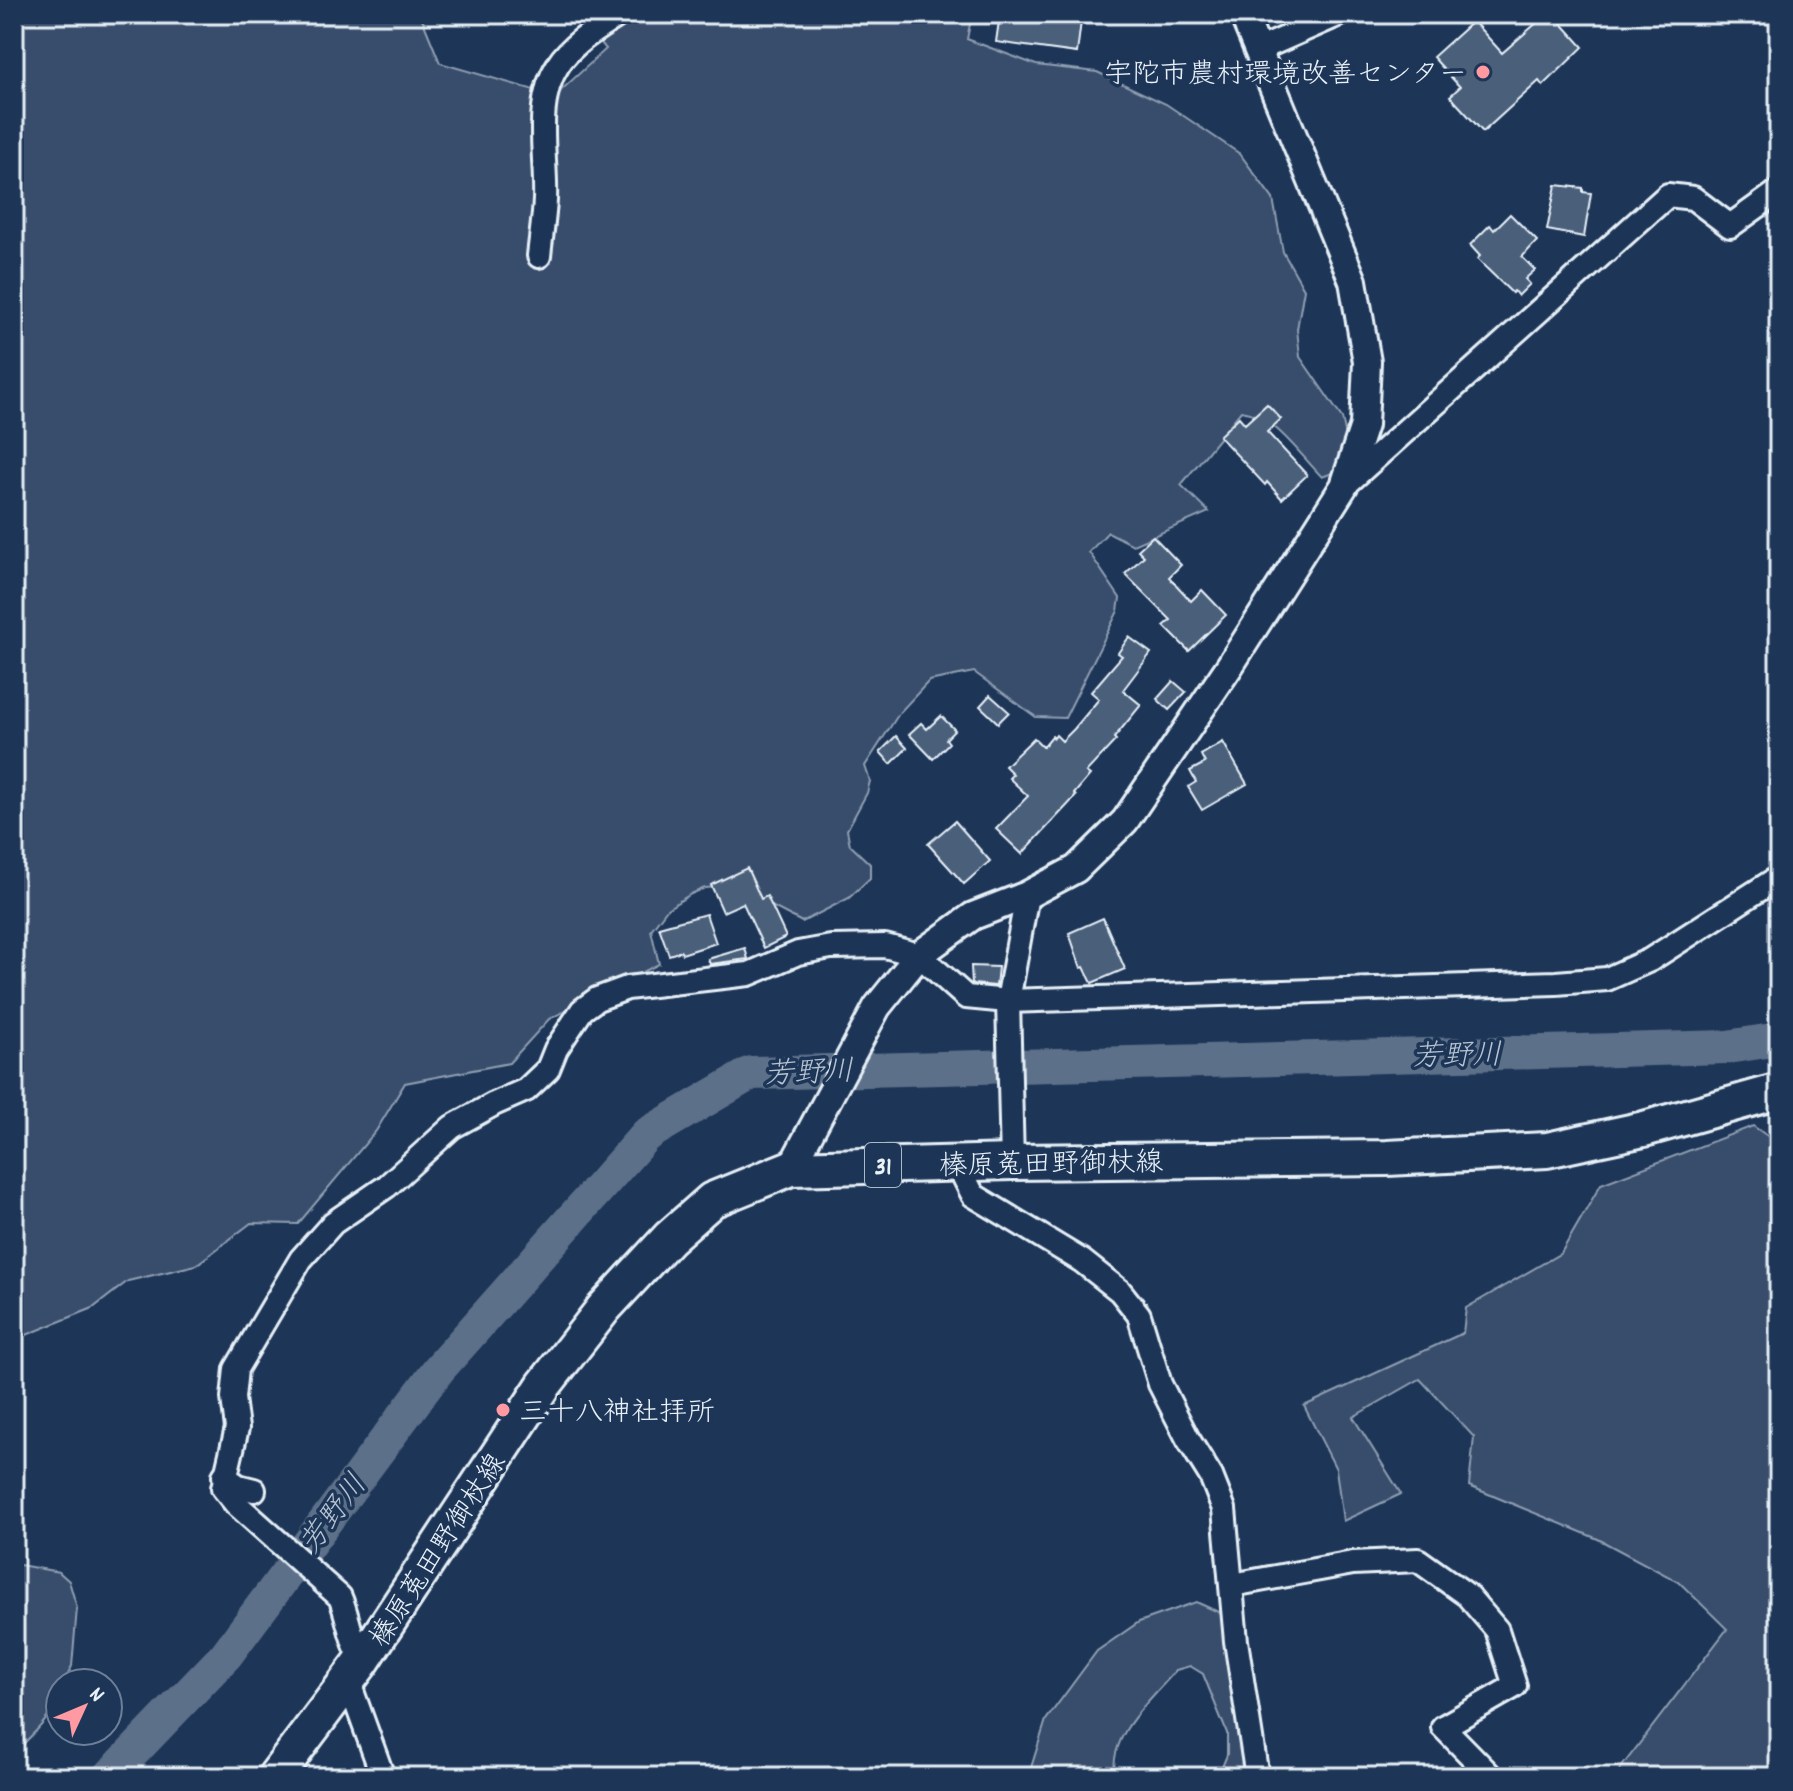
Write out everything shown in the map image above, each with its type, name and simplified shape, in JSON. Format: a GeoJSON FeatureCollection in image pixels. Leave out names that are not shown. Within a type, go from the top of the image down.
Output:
{"type":"FeatureCollection","features":[{"type":"Feature","properties":{"kind":"main road","name":"榛原菟田野御杖線"},"geometry":{"type":"LineString","coordinates":[[275,1777],[356,1670],[544,1385],[604,1308],[669,1238],[712,1200],[795,1162],[957,1163],[1012,1155],[1387,1158],[1547,1150],[1644,1129],[1779,1091]]}},
{"type":"Feature","properties":{"kind":"street"},"geometry":{"type":"LineString","coordinates":[[539,256],[545,200],[544,110],[547,87],[559,64],[582,40],[620,14]]}},
{"type":"Feature","properties":{"kind":"street"},"geometry":{"type":"LineString","coordinates":[[795,1162],[877,1007],[919,955],[973,916],[1027,895],[1076,869],[1125,821],[1229,667],[1344,486],[1364,425],[1367,362],[1353,281],[1243,14]]}},
{"type":"Feature","properties":{"kind":"street"},"geometry":{"type":"LineString","coordinates":[[1258,50],[1340,14]]}},
{"type":"Feature","properties":{"kind":"street"},"geometry":{"type":"LineString","coordinates":[[1344,486],[1668,195],[1693,198],[1730,226],[1779,191]]}},
{"type":"Feature","properties":{"kind":"street"},"geometry":{"type":"LineString","coordinates":[[383,1777],[356,1670],[347,1613],[340,1597],[244,1497],[223,1488],[237,1428],[233,1398],[236,1369],[301,1259],[333,1223],[387,1186],[452,1127],[526,1090],[548,1069],[556,1049],[582,1010],[597,999],[627,988],[749,974],[798,953],[885,946],[919,955],[966,997],[1009,1012],[1607,979],[1650,960],[1779,877]]}},
{"type":"Feature","properties":{"kind":"street"},"geometry":{"type":"LineString","coordinates":[[1012,1155],[1009,1012],[1027,895]]}},
{"type":"Feature","properties":{"kind":"street"},"geometry":{"type":"LineString","coordinates":[[957,1163],[973,1195],[1082,1261],[1120,1291],[1139,1315],[1160,1384],[1211,1476],[1224,1509],[1236,1641],[1257,1777]]}},
{"type":"Feature","properties":{"kind":"street"},"geometry":{"type":"LineString","coordinates":[[1232,1585],[1353,1563],[1418,1560],[1467,1595],[1497,1630],[1515,1686],[1443,1727],[1492,1777]]}},
{"type":"Feature","properties":{"kind":"shaded area"},"geometry":{"type":"Polygon","coordinates":[[[420,14],[440,63],[555,96],[606,49],[589,28],[589,14],[972,14],[967,39],[1036,65],[1097,72],[1166,104],[1240,154],[1273,199],[1283,252],[1304,289],[1297,329],[1300,357],[1342,418],[1348,446],[1335,472],[1322,477],[1276,428],[1253,414],[1241,411],[1181,485],[1209,512],[1133,545],[1108,532],[1089,552],[1120,598],[1118,611],[1065,718],[1036,717],[974,672],[929,681],[900,712],[865,766],[870,781],[867,793],[847,830],[850,845],[870,864],[870,878],[849,898],[802,922],[733,886],[705,888],[691,894],[667,909],[651,930],[659,964],[549,1019],[509,1063],[405,1083],[376,1131],[298,1224],[251,1223],[196,1265],[128,1281],[93,1308],[14,1340],[14,15],[420,14]]]}},
{"type":"Feature","properties":{"kind":"shaded area"},"geometry":{"type":"Polygon","coordinates":[[[1753,1126],[1779,1144],[1779,1777],[1614,1777],[1727,1629],[1679,1582],[1598,1539],[1469,1486],[1474,1437],[1420,1379],[1353,1417],[1401,1494],[1343,1521],[1336,1469],[1304,1406],[1463,1333],[1466,1308],[1561,1253],[1601,1184],[1753,1126]]]}},
{"type":"Feature","properties":{"kind":"shaded area"},"geometry":{"type":"Polygon","coordinates":[[[14,1564],[59,1572],[69,1581],[77,1608],[72,1666],[44,1667],[44,1721],[14,1753],[14,1564]]]}},
{"type":"Feature","properties":{"kind":"shaded area"},"geometry":{"type":"Polygon","coordinates":[[[1196,1602],[1223,1614],[1248,1777],[1218,1777],[1227,1755],[1227,1733],[1203,1674],[1190,1666],[1176,1670],[1125,1732],[1118,1746],[1115,1777],[1028,1777],[1046,1720],[1097,1651],[1139,1622],[1196,1602]]]}},
{"type":"Feature","properties":{"kind":"building"},"geometry":{"type":"Polygon","coordinates":[[[1000,14],[1060,14],[1059,18],[1081,21],[1077,53],[996,42],[1000,14]]]}},
{"type":"Feature","properties":{"kind":"building","name":"宇陀市農村環境改善センター"},"geometry":{"type":"Polygon","coordinates":[[[1547,14],[1552,21],[1556,17],[1583,47],[1543,86],[1539,81],[1483,132],[1450,96],[1460,87],[1433,57],[1473,21],[1502,53],[1547,14]]]}},
{"type":"Feature","properties":{"kind":"building"},"geometry":{"type":"Polygon","coordinates":[[[1556,185],[1583,188],[1583,192],[1591,193],[1584,237],[1547,230],[1556,185]]]}},
{"type":"Feature","properties":{"kind":"building"},"geometry":{"type":"Polygon","coordinates":[[[1510,214],[1537,241],[1522,257],[1535,270],[1525,279],[1530,284],[1518,296],[1477,259],[1480,256],[1470,245],[1490,225],[1494,230],[1510,214]]]}},
{"type":"Feature","properties":{"kind":"building"},"geometry":{"type":"Polygon","coordinates":[[[1267,404],[1281,419],[1267,432],[1307,475],[1282,499],[1219,436],[1239,417],[1245,424],[1267,404]]]}},
{"type":"Feature","properties":{"kind":"building"},"geometry":{"type":"Polygon","coordinates":[[[1153,536],[1181,565],[1169,577],[1191,601],[1202,590],[1226,615],[1189,651],[1164,626],[1171,620],[1125,574],[1144,556],[1138,550],[1153,536]]]}},
{"type":"Feature","properties":{"kind":"building"},"geometry":{"type":"Polygon","coordinates":[[[1129,637],[1151,653],[1123,690],[1141,705],[1114,738],[1116,740],[1086,772],[1090,775],[1074,794],[1076,796],[1022,854],[996,829],[1028,796],[1009,778],[1013,774],[1005,766],[1034,738],[1043,747],[1052,736],[1054,738],[1056,735],[1062,741],[1074,729],[1099,699],[1091,692],[1122,656],[1118,653],[1129,637]]]}},
{"type":"Feature","properties":{"kind":"building"},"geometry":{"type":"Polygon","coordinates":[[[1173,681],[1186,692],[1169,710],[1157,699],[1173,681]]]}},
{"type":"Feature","properties":{"kind":"building"},"geometry":{"type":"Polygon","coordinates":[[[990,695],[1009,712],[998,723],[980,706],[990,695]]]}},
{"type":"Feature","properties":{"kind":"building"},"geometry":{"type":"Polygon","coordinates":[[[941,716],[955,730],[946,739],[949,743],[933,759],[909,734],[921,723],[927,729],[941,716]]]}},
{"type":"Feature","properties":{"kind":"building"},"geometry":{"type":"Polygon","coordinates":[[[896,736],[907,748],[891,764],[880,752],[896,736]]]}},
{"type":"Feature","properties":{"kind":"building"},"geometry":{"type":"Polygon","coordinates":[[[1223,742],[1247,784],[1202,810],[1188,787],[1196,782],[1190,771],[1205,763],[1201,755],[1223,742]]]}},
{"type":"Feature","properties":{"kind":"building"},"geometry":{"type":"Polygon","coordinates":[[[955,821],[990,861],[964,884],[928,844],[955,821]]]}},
{"type":"Feature","properties":{"kind":"building"},"geometry":{"type":"Polygon","coordinates":[[[747,868],[761,899],[767,896],[786,937],[764,948],[743,903],[723,912],[711,885],[747,868]]]}},
{"type":"Feature","properties":{"kind":"building"},"geometry":{"type":"Polygon","coordinates":[[[706,914],[716,943],[669,955],[659,927],[706,914]]]}},
{"type":"Feature","properties":{"kind":"building"},"geometry":{"type":"Polygon","coordinates":[[[1103,918],[1125,969],[1092,983],[1084,967],[1081,968],[1069,933],[1103,918]]]}},
{"type":"Feature","properties":{"kind":"building"},"geometry":{"type":"Polygon","coordinates":[[[745,948],[748,959],[710,964],[708,959],[745,948]]]}},
{"type":"Feature","properties":{"kind":"building"},"geometry":{"type":"Polygon","coordinates":[[[971,966],[998,967],[996,986],[972,984],[971,966]]]}},
{"type":"Feature","properties":{"kind":"waterway","name":"芳野川"},"geometry":{"type":"LineString","coordinates":[[109,1777],[226,1655],[438,1370],[646,1135],[751,1073],[1727,1047],[1779,1039]]}},
{"type":"Feature","properties":{"kind":"place","name":"宇陀市農村環境改善センター"},"geometry":{"type":"Point","coordinates":[1483,72]}},
{"type":"Feature","properties":{"kind":"place","name":"三十八神社拝所"},"geometry":{"type":"Point","coordinates":[503,1410]}}]}
